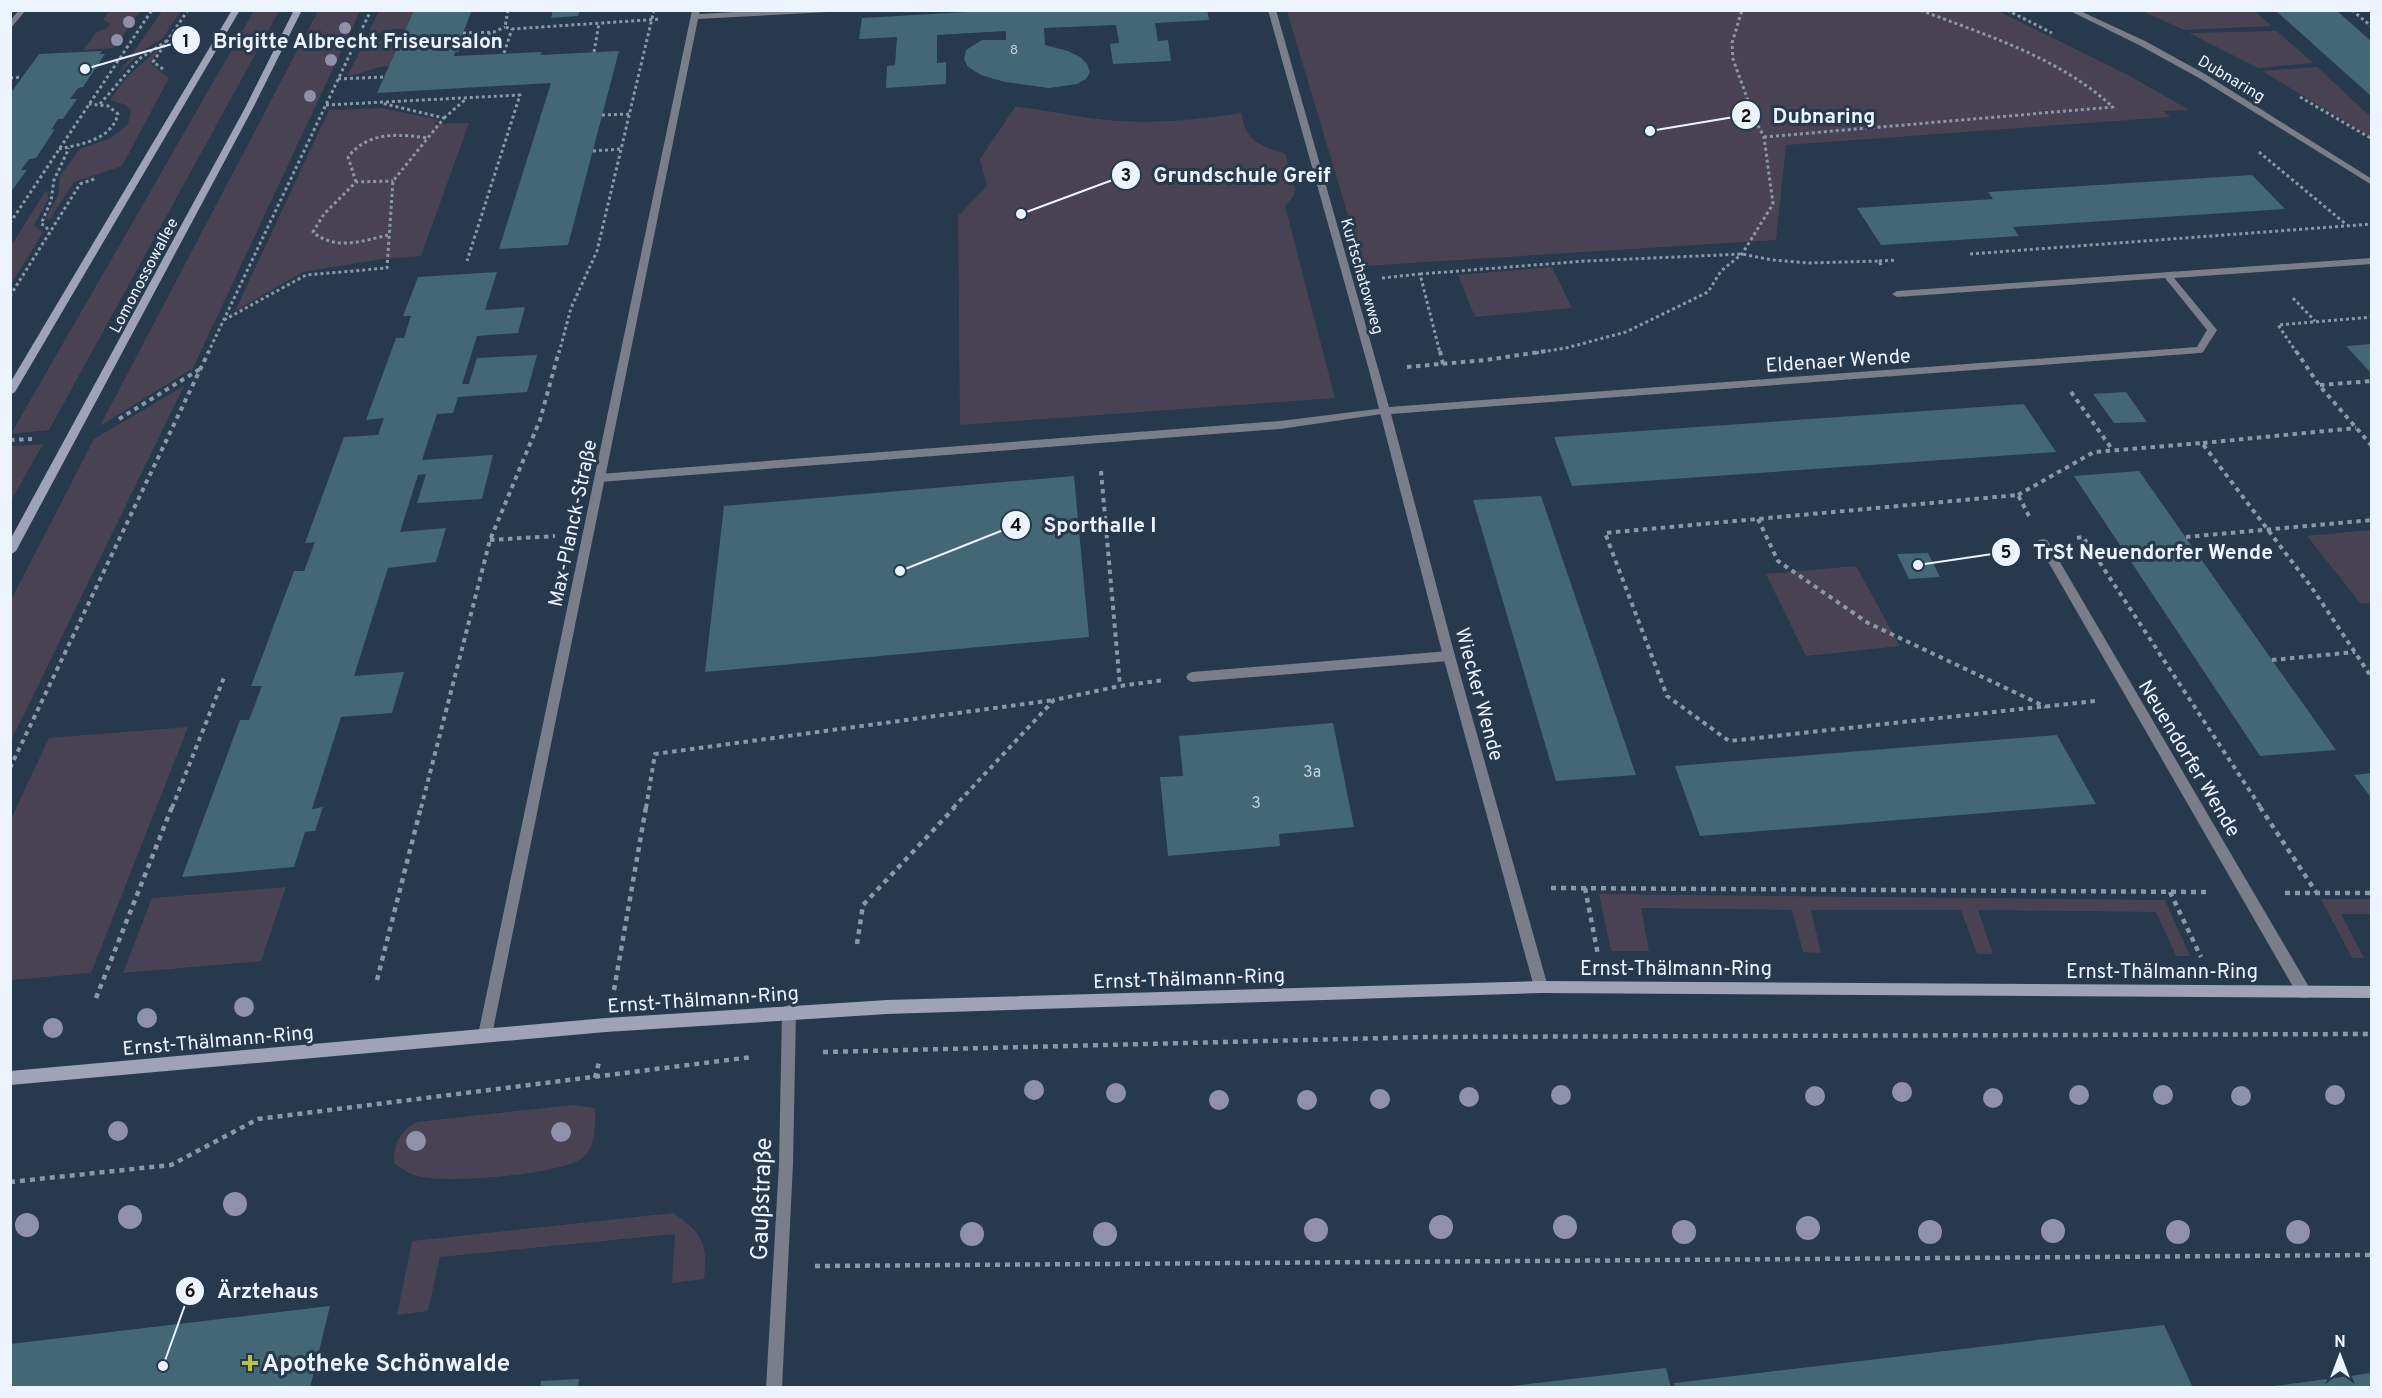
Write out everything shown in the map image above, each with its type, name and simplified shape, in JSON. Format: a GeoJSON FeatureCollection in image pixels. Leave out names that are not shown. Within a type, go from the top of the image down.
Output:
{"type":"FeatureCollection","features":[{"type":"Feature","properties":{"kind":"street"},"geometry":{"type":"LineString","coordinates":[[10,27],[23,10]]}},
{"type":"Feature","properties":{"kind":"street"},"geometry":{"type":"LineString","coordinates":[[10,392],[236,10]]}},
{"type":"Feature","properties":{"kind":"street","name":"Lomonossowallee"},"geometry":{"type":"LineString","coordinates":[[10,551],[249,108],[298,10]]}},
{"type":"Feature","properties":{"kind":"street"},"geometry":{"type":"LineString","coordinates":[[695,14],[828,10]]}},
{"type":"Feature","properties":{"kind":"street","name":"Kurtschatowweg"},"geometry":{"type":"LineString","coordinates":[[1272,10],[1385,411]]}},
{"type":"Feature","properties":{"kind":"street","name":"Dubnaring"},"geometry":{"type":"LineString","coordinates":[[2071,10],[2142,43],[2202,76],[2369,179]]}},
{"type":"Feature","properties":{"kind":"street","name":"Max-Planck-Straße"},"geometry":{"type":"LineString","coordinates":[[485,1035],[695,14]]}},
{"type":"Feature","properties":{"kind":"street"},"geometry":{"type":"LineString","coordinates":[[1897,294],[2372,261]]}},
{"type":"Feature","properties":{"kind":"street","name":"Eldenaer Wende"},"geometry":{"type":"LineString","coordinates":[[600,478],[1280,425],[1385,411],[2200,350],[2212,330],[2168,276]]}},
{"type":"Feature","properties":{"kind":"street","name":"Wiecker Wende"},"geometry":{"type":"LineString","coordinates":[[1385,411],[1449,656],[1541,987]]}},
{"type":"Feature","properties":{"kind":"street","name":"Neuendorfer Wende"},"geometry":{"type":"LineString","coordinates":[[2043,543],[2304,992]]}},
{"type":"Feature","properties":{"kind":"street"},"geometry":{"type":"LineString","coordinates":[[1192,677],[1449,656]]}},
{"type":"Feature","properties":{"kind":"street","name":"Ernst-Thälmann-Ring"},"geometry":{"type":"LineString","coordinates":[[10,1078],[485,1035],[789,1012],[1541,987],[2372,992]]}},
{"type":"Feature","properties":{"kind":"street","name":"Gaußstraße"},"geometry":{"type":"LineString","coordinates":[[774,1388],[786,1164],[789,1012]]}},
{"type":"Feature","properties":{"kind":"path"},"geometry":{"type":"LineString","coordinates":[[10,223],[152,10]]}},
{"type":"Feature","properties":{"kind":"path"},"geometry":{"type":"LineString","coordinates":[[10,768],[371,10]]}},
{"type":"Feature","properties":{"kind":"path"},"geometry":{"type":"LineString","coordinates":[[505,27],[508,10]]}},
{"type":"Feature","properties":{"kind":"path"},"geometry":{"type":"LineString","coordinates":[[377,980],[490,540],[540,420],[571,308],[597,251],[654,10]]}},
{"type":"Feature","properties":{"kind":"path"},"geometry":{"type":"LineString","coordinates":[[1374,370],[1486,360],[1566,348],[1626,332],[1708,292],[1721,272],[1742,254],[1773,204],[1764,137],[1755,120],[1733,59],[1732,43],[1742,10]]}},
{"type":"Feature","properties":{"kind":"path"},"geometry":{"type":"LineString","coordinates":[[1764,137],[2113,107],[2096,89],[2073,73],[1920,10]]}},
{"type":"Feature","properties":{"kind":"path"},"geometry":{"type":"LineString","coordinates":[[2007,10],[2058,36]]}},
{"type":"Feature","properties":{"kind":"path"},"geometry":{"type":"LineString","coordinates":[[2352,10],[2372,27]]}},
{"type":"Feature","properties":{"kind":"path"},"geometry":{"type":"LineString","coordinates":[[456,50],[466,48],[505,27],[512,29],[652,20],[695,14]]}},
{"type":"Feature","properties":{"kind":"path"},"geometry":{"type":"LineString","coordinates":[[594,52],[599,23]]}},
{"type":"Feature","properties":{"kind":"path"},"geometry":{"type":"LineString","coordinates":[[504,53],[512,29]]}},
{"type":"Feature","properties":{"kind":"path"},"geometry":{"type":"LineString","coordinates":[[463,33],[494,32]]}},
{"type":"Feature","properties":{"kind":"path"},"geometry":{"type":"LineString","coordinates":[[358,38],[402,36]]}},
{"type":"Feature","properties":{"kind":"path"},"geometry":{"type":"LineString","coordinates":[[100,104],[132,65],[155,45],[168,40]]}},
{"type":"Feature","properties":{"kind":"path"},"geometry":{"type":"LineString","coordinates":[[10,78],[22,77]]}},
{"type":"Feature","properties":{"kind":"path"},"geometry":{"type":"LineString","coordinates":[[338,79],[384,77]]}},
{"type":"Feature","properties":{"kind":"path"},"geometry":{"type":"LineString","coordinates":[[326,105],[520,95],[467,261]]}},
{"type":"Feature","properties":{"kind":"path"},"geometry":{"type":"LineString","coordinates":[[223,321],[306,275],[387,268],[393,181],[444,118],[467,98]]}},
{"type":"Feature","properties":{"kind":"path"},"geometry":{"type":"LineString","coordinates":[[381,103],[444,118]]}},
{"type":"Feature","properties":{"kind":"path"},"geometry":{"type":"LineString","coordinates":[[59,149],[97,138],[117,121],[118,114],[114,109],[100,104],[88,104]]}},
{"type":"Feature","properties":{"kind":"path"},"geometry":{"type":"LineString","coordinates":[[602,115],[630,114]]}},
{"type":"Feature","properties":{"kind":"path"},"geometry":{"type":"LineString","coordinates":[[356,182],[348,157],[354,147],[366,139],[390,133],[428,138]]}},
{"type":"Feature","properties":{"kind":"path"},"geometry":{"type":"LineString","coordinates":[[50,235],[46,226],[41,224],[41,220],[51,201],[54,180],[69,147]]}},
{"type":"Feature","properties":{"kind":"path"},"geometry":{"type":"LineString","coordinates":[[593,151],[621,149]]}},
{"type":"Feature","properties":{"kind":"path"},"geometry":{"type":"LineString","coordinates":[[2258,151],[2348,226]]}},
{"type":"Feature","properties":{"kind":"path"},"geometry":{"type":"LineString","coordinates":[[388,235],[352,243],[334,243],[319,240],[313,232],[324,214],[356,182],[393,181]]}},
{"type":"Feature","properties":{"kind":"path"},"geometry":{"type":"LineString","coordinates":[[1961,255],[2372,224]]}},
{"type":"Feature","properties":{"kind":"path"},"geometry":{"type":"LineString","coordinates":[[1348,282],[1586,261],[1742,254],[1772,260],[1809,263],[1903,260]]}},
{"type":"Feature","properties":{"kind":"path"},"geometry":{"type":"LineString","coordinates":[[1879,261],[1897,294]]}},
{"type":"Feature","properties":{"kind":"path"},"geometry":{"type":"LineString","coordinates":[[1420,274],[1443,364]]}},
{"type":"Feature","properties":{"kind":"path"},"geometry":{"type":"LineString","coordinates":[[2372,317],[2278,325],[2319,385],[2372,446]]}},
{"type":"Feature","properties":{"kind":"path"},"geometry":{"type":"LineString","coordinates":[[2050,362],[2112,450]]}},
{"type":"Feature","properties":{"kind":"path"},"geometry":{"type":"LineString","coordinates":[[115,422],[200,369]]}},
{"type":"Feature","properties":{"kind":"path"},"geometry":{"type":"LineString","coordinates":[[2319,385],[2372,381]]}},
{"type":"Feature","properties":{"kind":"path"},"geometry":{"type":"LineString","coordinates":[[2132,698],[1729,741],[1667,696],[1605,533],[2018,495],[2094,452],[2356,428]]}},
{"type":"Feature","properties":{"kind":"path"},"geometry":{"type":"LineString","coordinates":[[1098,439],[1120,686]]}},
{"type":"Feature","properties":{"kind":"path"},"geometry":{"type":"LineString","coordinates":[[2202,443],[2270,530],[2372,678]]}},
{"type":"Feature","properties":{"kind":"path"},"geometry":{"type":"LineString","coordinates":[[2018,495],[2043,543],[2083,537],[2316,892]]}},
{"type":"Feature","properties":{"kind":"path"},"geometry":{"type":"LineString","coordinates":[[1758,519],[1778,561],[1868,623],[2047,707]]}},
{"type":"Feature","properties":{"kind":"path"},"geometry":{"type":"LineString","coordinates":[[2186,537],[2372,520]]}},
{"type":"Feature","properties":{"kind":"path"},"geometry":{"type":"LineString","coordinates":[[490,540],[587,533]]}},
{"type":"Feature","properties":{"kind":"path"},"geometry":{"type":"LineString","coordinates":[[2272,660],[2356,652]]}},
{"type":"Feature","properties":{"kind":"path"},"geometry":{"type":"LineString","coordinates":[[96,998],[225,675]]}},
{"type":"Feature","properties":{"kind":"path"},"geometry":{"type":"LineString","coordinates":[[619,968],[655,754],[1054,700],[1120,686],[1192,677]]}},
{"type":"Feature","properties":{"kind":"path"},"geometry":{"type":"LineString","coordinates":[[857,944],[863,905],[1054,700]]}},
{"type":"Feature","properties":{"kind":"path"},"geometry":{"type":"LineString","coordinates":[[1519,904],[1553,887],[2372,893]]}},
{"type":"Feature","properties":{"kind":"path"},"geometry":{"type":"LineString","coordinates":[[1585,888],[1604,987]]}},
{"type":"Feature","properties":{"kind":"path"},"geometry":{"type":"LineString","coordinates":[[2170,892],[2216,991]]}},
{"type":"Feature","properties":{"kind":"path"},"geometry":{"type":"LineString","coordinates":[[10,1182],[171,1165],[258,1119],[787,1053],[1427,1037],[2372,1035]]}},
{"type":"Feature","properties":{"kind":"path"},"geometry":{"type":"LineString","coordinates":[[823,1265],[2372,1255]]}},
{"type":"Feature","properties":{"kind":"shaded area"},"geometry":{"type":"Polygon","coordinates":[[[110,10],[140,11],[114,48],[84,50],[95,33],[107,28],[110,23],[103,20],[110,10]]]}},
{"type":"Feature","properties":{"kind":"shaded area"},"geometry":{"type":"Polygon","coordinates":[[[379,10],[413,12],[405,29],[393,29],[369,36],[379,10]]]}},
{"type":"Feature","properties":{"kind":"shaded area"},"geometry":{"type":"Polygon","coordinates":[[[162,11],[181,11],[162,39],[141,52],[117,76],[162,11]]]}},
{"type":"Feature","properties":{"kind":"shaded area"},"geometry":{"type":"Polygon","coordinates":[[[254,11],[279,11],[49,430],[11,434],[254,11]]]}},
{"type":"Feature","properties":{"kind":"shaded area"},"geometry":{"type":"Polygon","coordinates":[[[318,11],[360,11],[193,368],[100,426],[318,11]]]}},
{"type":"Feature","properties":{"kind":"shaded area"},"geometry":{"type":"Polygon","coordinates":[[[1287,11],[1998,11],[2128,75],[2189,110],[2163,111],[2170,117],[1786,145],[1776,240],[1363,266],[1287,11]]]}},
{"type":"Feature","properties":{"kind":"shaded area"},"geometry":{"type":"Polygon","coordinates":[[[2142,11],[2255,11],[2272,26],[2184,30],[2142,11]]]}},
{"type":"Feature","properties":{"kind":"shaded area"},"geometry":{"type":"Polygon","coordinates":[[[2277,31],[2313,63],[2258,68],[2189,33],[2277,31]]]}},
{"type":"Feature","properties":{"kind":"shaded area"},"geometry":{"type":"Polygon","coordinates":[[[400,40],[389,66],[347,76],[365,42],[400,40]]]}},
{"type":"Feature","properties":{"kind":"shaded area"},"geometry":{"type":"Polygon","coordinates":[[[162,45],[150,63],[169,78],[122,166],[74,182],[50,219],[45,220],[58,196],[60,176],[80,149],[111,138],[128,124],[131,110],[126,105],[110,100],[125,79],[162,45]]]}},
{"type":"Feature","properties":{"kind":"shaded area"},"geometry":{"type":"Polygon","coordinates":[[[2317,67],[2371,117],[2371,137],[2262,71],[2317,67]]]}},
{"type":"Feature","properties":{"kind":"shaded area"},"geometry":{"type":"Polygon","coordinates":[[[1015,107],[1134,122],[1188,120],[1242,113],[1246,130],[1255,141],[1285,153],[1295,189],[1294,195],[1285,206],[1335,398],[960,425],[958,216],[987,186],[980,159],[1015,107]]]}},
{"type":"Feature","properties":{"kind":"shaded area"},"geometry":{"type":"Polygon","coordinates":[[[382,108],[439,120],[434,124],[469,123],[421,256],[382,259],[303,272],[235,311],[329,110],[382,108]]]}},
{"type":"Feature","properties":{"kind":"shaded area"},"geometry":{"type":"Polygon","coordinates":[[[46,190],[49,198],[34,225],[43,232],[11,285],[11,246],[46,190]]]}},
{"type":"Feature","properties":{"kind":"shaded area"},"geometry":{"type":"Polygon","coordinates":[[[1552,267],[1572,308],[1475,317],[1458,275],[1552,267]]]}},
{"type":"Feature","properties":{"kind":"shaded area"},"geometry":{"type":"Polygon","coordinates":[[[184,386],[11,741],[11,600],[94,439],[184,386]]]}},
{"type":"Feature","properties":{"kind":"shaded area"},"geometry":{"type":"Polygon","coordinates":[[[43,444],[11,501],[12,446],[43,444]]]}},
{"type":"Feature","properties":{"kind":"shaded area"},"geometry":{"type":"Polygon","coordinates":[[[2371,530],[2371,603],[2361,604],[2307,536],[2371,530]]]}},
{"type":"Feature","properties":{"kind":"shaded area"},"geometry":{"type":"Polygon","coordinates":[[[1856,566],[1900,646],[1806,656],[1766,574],[1856,566]]]}},
{"type":"Feature","properties":{"kind":"shaded area"},"geometry":{"type":"Polygon","coordinates":[[[188,727],[91,973],[11,980],[11,819],[49,738],[188,727]]]}},
{"type":"Feature","properties":{"kind":"shaded area"},"geometry":{"type":"Polygon","coordinates":[[[286,887],[261,961],[123,973],[152,898],[286,887]]]}},
{"type":"Feature","properties":{"kind":"shaded area"},"geometry":{"type":"Polygon","coordinates":[[[1599,894],[2165,900],[2190,956],[2176,956],[2156,912],[1978,910],[1993,954],[1977,954],[1961,910],[1811,910],[1821,953],[1803,952],[1792,910],[1641,908],[1649,951],[1611,951],[1599,894]]]}},
{"type":"Feature","properties":{"kind":"shaded area"},"geometry":{"type":"Polygon","coordinates":[[[2321,899],[2371,899],[2371,914],[2341,914],[2364,958],[2352,958],[2321,899]]]}},
{"type":"Feature","properties":{"kind":"shaded area"},"geometry":{"type":"Polygon","coordinates":[[[573,1105],[595,1108],[595,1129],[590,1149],[586,1155],[568,1165],[525,1174],[448,1179],[414,1175],[394,1163],[395,1149],[399,1139],[405,1130],[416,1122],[573,1105]]]}},
{"type":"Feature","properties":{"kind":"shaded area"},"geometry":{"type":"Polygon","coordinates":[[[673,1213],[691,1227],[701,1241],[705,1257],[704,1279],[672,1283],[675,1234],[440,1257],[428,1311],[397,1315],[412,1241],[673,1213]]]}},
{"type":"Feature","properties":{"kind":"building"},"geometry":{"type":"Polygon","coordinates":[[[414,10],[472,10],[454,56],[619,51],[568,245],[499,249],[551,83],[377,93],[414,10]]]}},
{"type":"Feature","properties":{"kind":"building"},"geometry":{"type":"Polygon","coordinates":[[[553,10],[580,10],[578,16],[551,18],[553,10]]]}},
{"type":"Feature","properties":{"kind":"building"},"geometry":{"type":"Polygon","coordinates":[[[1002,10],[1207,10],[1209,20],[1155,23],[1158,41],[1168,40],[1171,61],[1113,64],[1110,44],[1119,43],[1116,25],[1044,28],[1045,45],[1080,57],[1087,64],[1090,72],[1086,79],[1077,84],[1049,88],[1005,82],[981,75],[968,67],[964,59],[966,50],[982,40],[1006,40],[1006,31],[937,35],[937,63],[946,62],[946,84],[886,88],[887,66],[895,65],[897,37],[859,39],[862,18],[1002,10]]]}},
{"type":"Feature","properties":{"kind":"building"},"geometry":{"type":"Polygon","coordinates":[[[2275,10],[2336,10],[2372,42],[2372,97],[2275,10]]]}},
{"type":"Feature","properties":{"kind":"building"},"geometry":{"type":"Polygon","coordinates":[[[102,51],[100,54],[105,54],[83,87],[78,88],[70,99],[77,99],[63,119],[58,119],[51,130],[55,129],[36,158],[29,159],[21,170],[27,170],[10,193],[10,94],[39,54],[102,51]]]}},
{"type":"Feature","properties":{"kind":"building"},"geometry":{"type":"Polygon","coordinates":[[[2252,175],[2285,209],[2013,227],[2019,236],[1881,245],[1857,208],[1993,199],[1988,192],[2252,175]]]}},
{"type":"Feature","properties":{"kind":"building"},"geometry":{"type":"Polygon","coordinates":[[[497,272],[485,310],[525,307],[518,333],[477,336],[462,384],[469,384],[477,358],[537,355],[527,392],[458,397],[453,413],[437,414],[422,460],[493,455],[482,499],[417,503],[426,474],[418,475],[400,532],[446,528],[436,562],[388,568],[354,676],[404,672],[392,713],[341,717],[312,809],[323,807],[315,831],[305,832],[294,867],[182,877],[240,720],[249,720],[262,686],[251,686],[294,571],[304,571],[315,542],[305,543],[344,437],[378,435],[384,418],[366,420],[396,338],[404,338],[411,316],[403,316],[418,277],[497,272]]]}},
{"type":"Feature","properties":{"kind":"building"},"geometry":{"type":"Polygon","coordinates":[[[2372,344],[2372,374],[2346,346],[2372,344]]]}},
{"type":"Feature","properties":{"kind":"building"},"geometry":{"type":"Polygon","coordinates":[[[2126,392],[2147,422],[2114,423],[2093,394],[2126,392]]]}},
{"type":"Feature","properties":{"kind":"building"},"geometry":{"type":"Polygon","coordinates":[[[2024,404],[2056,452],[1572,486],[1554,437],[2024,404]]]}},
{"type":"Feature","properties":{"kind":"building"},"geometry":{"type":"Polygon","coordinates":[[[2139,471],[2336,750],[2260,756],[2074,476],[2139,471]]]}},
{"type":"Feature","properties":{"kind":"building"},"geometry":{"type":"Polygon","coordinates":[[[1074,476],[1089,637],[705,672],[724,506],[1074,476]]]}},
{"type":"Feature","properties":{"kind":"building"},"geometry":{"type":"Polygon","coordinates":[[[1541,496],[1636,775],[1556,781],[1473,500],[1541,496]]]}},
{"type":"Feature","properties":{"kind":"building"},"geometry":{"type":"Polygon","coordinates":[[[1928,553],[1940,577],[1909,579],[1897,554],[1928,553]]]}},
{"type":"Feature","properties":{"kind":"building"},"geometry":{"type":"Polygon","coordinates":[[[1333,723],[1354,827],[1279,834],[1280,846],[1168,856],[1160,777],[1183,776],[1179,736],[1333,723]]]}},
{"type":"Feature","properties":{"kind":"building"},"geometry":{"type":"Polygon","coordinates":[[[2057,735],[2096,804],[1700,836],[1675,766],[2057,735]]]}},
{"type":"Feature","properties":{"kind":"building"},"geometry":{"type":"Polygon","coordinates":[[[2372,773],[2372,799],[2354,775],[2372,773]]]}},
{"type":"Feature","properties":{"kind":"building"},"geometry":{"type":"Polygon","coordinates":[[[330,1306],[310,1388],[10,1388],[10,1344],[330,1306]]]}},
{"type":"Feature","properties":{"kind":"building"},"geometry":{"type":"Polygon","coordinates":[[[2164,1325],[2193,1388],[1675,1388],[1674,1383],[2164,1325]]]}},
{"type":"Feature","properties":{"kind":"building"},"geometry":{"type":"Polygon","coordinates":[[[1666,1368],[1671,1388],[1510,1388],[1510,1386],[1666,1368]]]}},
{"type":"Feature","properties":{"kind":"building"},"geometry":{"type":"Polygon","coordinates":[[[2372,1373],[2372,1388],[2274,1388],[2274,1386],[2372,1373]]]}},
{"type":"Feature","properties":{"kind":"building"},"geometry":{"type":"Polygon","coordinates":[[[579,1379],[578,1388],[540,1388],[541,1381],[579,1379]]]}},
{"type":"Feature","properties":{"kind":"place","name":"Brigitte Albrecht Friseursalon"},"geometry":{"type":"Point","coordinates":[85,69]}},
{"type":"Feature","properties":{"kind":"place","name":"Dubnaring"},"geometry":{"type":"Point","coordinates":[1650,131]}},
{"type":"Feature","properties":{"kind":"place","name":"Grundschule Greif"},"geometry":{"type":"Point","coordinates":[1021,214]}},
{"type":"Feature","properties":{"kind":"place","name":"TrSt Neuendorfer Wende"},"geometry":{"type":"Point","coordinates":[1918,565]}},
{"type":"Feature","properties":{"kind":"place","name":"Sporthalle I"},"geometry":{"type":"Point","coordinates":[900,571]}},
{"type":"Feature","properties":{"kind":"place","name":"Apotheke Schönwalde"},"geometry":{"type":"Point","coordinates":[250,1363]}},
{"type":"Feature","properties":{"kind":"place","name":"Ärztehaus"},"geometry":{"type":"Point","coordinates":[163,1366]}}]}
